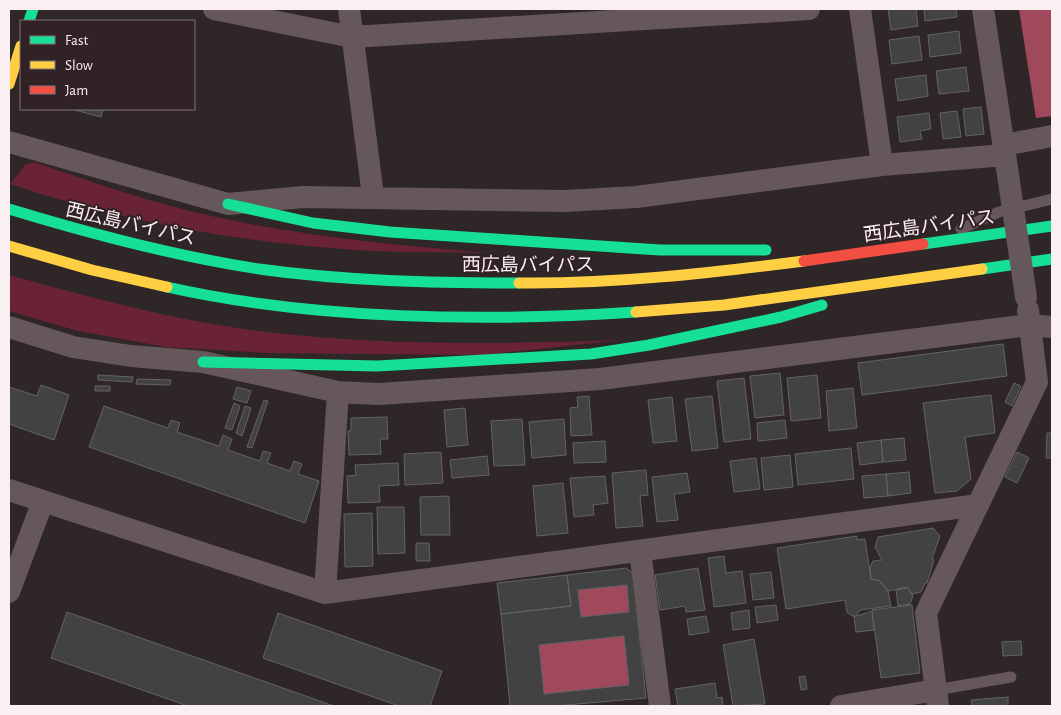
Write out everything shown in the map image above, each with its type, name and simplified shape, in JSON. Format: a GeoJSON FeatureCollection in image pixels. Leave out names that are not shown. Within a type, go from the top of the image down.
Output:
{"type":"FeatureCollection","features":[{"type":"Feature","properties":{"kind":"main road"},"geometry":{"type":"LineString","coordinates":[[9,84],[20,49]]}},
{"type":"Feature","properties":{"kind":"main road"},"geometry":{"type":"LineString","coordinates":[[228,204],[313,223],[390,232],[660,250],[776,250]]}},
{"type":"Feature","properties":{"kind":"main road","name":"西広島バイパス"},"geometry":{"type":"LineString","coordinates":[[9,209],[58,224],[155,249],[260,268],[368,280],[470,283],[588,282],[694,274],[1052,226]]}},
{"type":"Feature","properties":{"kind":"main road"},"geometry":{"type":"LineString","coordinates":[[9,246],[46,258],[149,284],[261,303],[378,314],[437,316],[584,316],[698,308],[1052,259]]}},
{"type":"Feature","properties":{"kind":"main road"},"geometry":{"type":"LineString","coordinates":[[805,249],[900,247]]}},
{"type":"Feature","properties":{"kind":"main road"},"geometry":{"type":"LineString","coordinates":[[203,362],[377,366],[591,354],[649,345],[781,317],[910,279]]}},
{"type":"Feature","properties":{"kind":"street"},"geometry":{"type":"LineString","coordinates":[[214,9],[352,38],[809,9]]}},
{"type":"Feature","properties":{"kind":"street"},"geometry":{"type":"LineString","coordinates":[[348,9],[373,196]]}},
{"type":"Feature","properties":{"kind":"street"},"geometry":{"type":"LineString","coordinates":[[860,9],[882,165]]}},
{"type":"Feature","properties":{"kind":"street"},"geometry":{"type":"LineString","coordinates":[[842,706],[937,698],[926,613],[1037,382],[983,9]]}},
{"type":"Feature","properties":{"kind":"street"},"geometry":{"type":"LineString","coordinates":[[9,142],[228,204],[303,197],[373,196],[565,201],[636,197],[882,165],[1005,156],[1052,136]]}},
{"type":"Feature","properties":{"kind":"street"},"geometry":{"type":"LineString","coordinates":[[9,327],[73,346],[131,356],[203,362],[338,392],[379,394],[600,380],[1030,324],[1052,327]]}},
{"type":"Feature","properties":{"kind":"street"},"geometry":{"type":"LineString","coordinates":[[325,593],[338,392]]}},
{"type":"Feature","properties":{"kind":"street"},"geometry":{"type":"LineString","coordinates":[[9,490],[325,593],[978,505]]}},
{"type":"Feature","properties":{"kind":"street"},"geometry":{"type":"LineString","coordinates":[[9,592],[43,501]]}},
{"type":"Feature","properties":{"kind":"street"},"geometry":{"type":"LineString","coordinates":[[640,551],[660,706]]}},
{"type":"Feature","properties":{"kind":"lane"},"geometry":{"type":"LineString","coordinates":[[932,242],[999,212],[1052,199]]}},
{"type":"Feature","properties":{"kind":"lane"},"geometry":{"type":"LineString","coordinates":[[937,698],[1011,677]]}},
{"type":"Feature","properties":{"kind":"shaded area"},"geometry":{"type":"Polygon","coordinates":[[[1019,9],[1052,9],[1052,116],[1036,118],[1019,9]]]}},
{"type":"Feature","properties":{"kind":"shaded area"},"geometry":{"type":"Polygon","coordinates":[[[34,162],[150,200],[207,215],[287,231],[368,242],[489,253],[356,250],[268,242],[181,228],[95,209],[10,184],[25,165],[34,162]]]}},
{"type":"Feature","properties":{"kind":"shaded area"},"geometry":{"type":"Polygon","coordinates":[[[9,275],[104,301],[169,316],[234,328],[311,337],[444,343],[621,340],[482,355],[267,353],[166,347],[78,331],[9,311],[9,275]]]}},
{"type":"Feature","properties":{"kind":"shaded area"},"geometry":{"type":"Polygon","coordinates":[[[627,585],[629,612],[581,617],[578,590],[627,585]]]}},
{"type":"Feature","properties":{"kind":"shaded area"},"geometry":{"type":"Polygon","coordinates":[[[624,636],[629,685],[544,694],[539,645],[624,636]]]}},
{"type":"Feature","properties":{"kind":"building"},"geometry":{"type":"Polygon","coordinates":[[[888,9],[916,9],[918,26],[891,30],[888,9]]]}},
{"type":"Feature","properties":{"kind":"building"},"geometry":{"type":"Polygon","coordinates":[[[924,9],[956,9],[957,17],[925,21],[924,9]]]}},
{"type":"Feature","properties":{"kind":"building"},"geometry":{"type":"Polygon","coordinates":[[[959,31],[961,53],[930,57],[928,35],[959,31]]]}},
{"type":"Feature","properties":{"kind":"building"},"geometry":{"type":"Polygon","coordinates":[[[919,36],[922,60],[892,64],[889,40],[919,36]]]}},
{"type":"Feature","properties":{"kind":"building"},"geometry":{"type":"Polygon","coordinates":[[[966,67],[969,91],[939,94],[936,71],[966,67]]]}},
{"type":"Feature","properties":{"kind":"building"},"geometry":{"type":"Polygon","coordinates":[[[926,75],[928,96],[898,101],[895,79],[926,75]]]}},
{"type":"Feature","properties":{"kind":"building"},"geometry":{"type":"Polygon","coordinates":[[[981,107],[984,134],[966,136],[963,109],[981,107]]]}},
{"type":"Feature","properties":{"kind":"building"},"geometry":{"type":"Polygon","coordinates":[[[75,110],[103,110],[101,117],[75,110]]]}},
{"type":"Feature","properties":{"kind":"building"},"geometry":{"type":"Polygon","coordinates":[[[957,111],[961,137],[943,139],[940,113],[957,111]]]}},
{"type":"Feature","properties":{"kind":"building"},"geometry":{"type":"Polygon","coordinates":[[[929,113],[931,129],[920,131],[922,139],[900,142],[897,117],[929,113]]]}},
{"type":"Feature","properties":{"kind":"building"},"geometry":{"type":"Polygon","coordinates":[[[1003,344],[1007,376],[862,395],[858,363],[1003,344]]]}},
{"type":"Feature","properties":{"kind":"building"},"geometry":{"type":"Polygon","coordinates":[[[780,373],[784,415],[755,418],[750,376],[780,373]]]}},
{"type":"Feature","properties":{"kind":"building"},"geometry":{"type":"Polygon","coordinates":[[[98,375],[133,377],[132,382],[98,380],[98,375]]]}},
{"type":"Feature","properties":{"kind":"building"},"geometry":{"type":"Polygon","coordinates":[[[817,375],[821,418],[791,421],[787,378],[817,375]]]}},
{"type":"Feature","properties":{"kind":"building"},"geometry":{"type":"Polygon","coordinates":[[[744,378],[751,439],[724,442],[717,381],[744,378]]]}},
{"type":"Feature","properties":{"kind":"building"},"geometry":{"type":"Polygon","coordinates":[[[137,379],[171,380],[170,385],[136,384],[137,379]]]}},
{"type":"Feature","properties":{"kind":"building"},"geometry":{"type":"Polygon","coordinates":[[[1014,383],[1021,386],[1012,406],[1005,402],[1014,383]]]}},
{"type":"Feature","properties":{"kind":"building"},"geometry":{"type":"Polygon","coordinates":[[[41,385],[69,395],[54,440],[9,424],[9,387],[37,396],[41,385]]]}},
{"type":"Feature","properties":{"kind":"building"},"geometry":{"type":"Polygon","coordinates":[[[95,386],[110,386],[110,391],[95,391],[95,386]]]}},
{"type":"Feature","properties":{"kind":"building"},"geometry":{"type":"Polygon","coordinates":[[[237,387],[251,391],[247,403],[233,399],[237,387]]]}},
{"type":"Feature","properties":{"kind":"building"},"geometry":{"type":"Polygon","coordinates":[[[853,388],[857,428],[829,431],[826,391],[853,388]]]}},
{"type":"Feature","properties":{"kind":"building"},"geometry":{"type":"Polygon","coordinates":[[[991,395],[995,433],[965,437],[971,479],[957,491],[935,493],[923,403],[991,395]]]}},
{"type":"Feature","properties":{"kind":"building"},"geometry":{"type":"Polygon","coordinates":[[[589,396],[592,435],[571,436],[570,408],[578,407],[577,397],[589,396]]]}},
{"type":"Feature","properties":{"kind":"building"},"geometry":{"type":"Polygon","coordinates":[[[712,396],[718,448],[692,451],[685,399],[712,396]]]}},
{"type":"Feature","properties":{"kind":"building"},"geometry":{"type":"Polygon","coordinates":[[[672,397],[677,441],[653,443],[648,400],[672,397]]]}},
{"type":"Feature","properties":{"kind":"building"},"geometry":{"type":"Polygon","coordinates":[[[264,400],[268,401],[252,448],[247,447],[264,400]]]}},
{"type":"Feature","properties":{"kind":"building"},"geometry":{"type":"Polygon","coordinates":[[[234,403],[240,406],[232,430],[225,428],[234,403]]]}},
{"type":"Feature","properties":{"kind":"building"},"geometry":{"type":"Polygon","coordinates":[[[104,406],[168,428],[171,420],[180,423],[177,432],[219,446],[223,435],[232,439],[228,450],[260,461],[263,451],[271,453],[267,463],[290,471],[294,461],[302,464],[298,474],[319,481],[305,523],[89,447],[104,406]]]}},
{"type":"Feature","properties":{"kind":"building"},"geometry":{"type":"Polygon","coordinates":[[[245,406],[251,408],[242,436],[236,433],[245,406]]]}},
{"type":"Feature","properties":{"kind":"building"},"geometry":{"type":"Polygon","coordinates":[[[465,408],[468,445],[447,447],[444,410],[465,408]]]}},
{"type":"Feature","properties":{"kind":"building"},"geometry":{"type":"Polygon","coordinates":[[[387,417],[388,439],[380,439],[381,454],[349,455],[348,431],[351,431],[351,418],[387,417]]]}},
{"type":"Feature","properties":{"kind":"building"},"geometry":{"type":"Polygon","coordinates":[[[522,419],[525,465],[494,466],[491,421],[522,419]]]}},
{"type":"Feature","properties":{"kind":"building"},"geometry":{"type":"Polygon","coordinates":[[[564,419],[566,455],[532,458],[529,422],[564,419]]]}},
{"type":"Feature","properties":{"kind":"building"},"geometry":{"type":"Polygon","coordinates":[[[785,420],[787,438],[758,441],[757,423],[785,420]]]}},
{"type":"Feature","properties":{"kind":"building"},"geometry":{"type":"Polygon","coordinates":[[[1047,433],[1052,433],[1052,458],[1046,458],[1047,433]]]}},
{"type":"Feature","properties":{"kind":"building"},"geometry":{"type":"Polygon","coordinates":[[[904,438],[906,460],[883,462],[881,440],[904,438]]]}},
{"type":"Feature","properties":{"kind":"building"},"geometry":{"type":"Polygon","coordinates":[[[881,440],[883,462],[860,465],[857,443],[881,440]]]}},
{"type":"Feature","properties":{"kind":"building"},"geometry":{"type":"Polygon","coordinates":[[[605,441],[606,462],[574,463],[573,443],[605,441]]]}},
{"type":"Feature","properties":{"kind":"building"},"geometry":{"type":"Polygon","coordinates":[[[851,448],[854,479],[798,485],[795,454],[851,448]]]}},
{"type":"Feature","properties":{"kind":"building"},"geometry":{"type":"Polygon","coordinates":[[[441,452],[443,483],[405,485],[404,454],[441,452]]]}},
{"type":"Feature","properties":{"kind":"building"},"geometry":{"type":"Polygon","coordinates":[[[1017,452],[1029,458],[1017,483],[1005,477],[1017,452]]]}},
{"type":"Feature","properties":{"kind":"building"},"geometry":{"type":"Polygon","coordinates":[[[790,455],[793,487],[764,490],[761,458],[790,455]]]}},
{"type":"Feature","properties":{"kind":"building"},"geometry":{"type":"Polygon","coordinates":[[[487,456],[489,475],[452,478],[450,460],[487,456]]]}},
{"type":"Feature","properties":{"kind":"building"},"geometry":{"type":"Polygon","coordinates":[[[756,458],[760,489],[734,492],[730,461],[756,458]]]}},
{"type":"Feature","properties":{"kind":"building"},"geometry":{"type":"Polygon","coordinates":[[[398,463],[399,485],[379,486],[380,502],[348,503],[347,476],[356,475],[355,465],[398,463]]]}},
{"type":"Feature","properties":{"kind":"building"},"geometry":{"type":"Polygon","coordinates":[[[646,470],[648,495],[640,496],[643,526],[616,528],[612,473],[646,470]]]}},
{"type":"Feature","properties":{"kind":"building"},"geometry":{"type":"Polygon","coordinates":[[[909,472],[911,493],[888,496],[886,474],[909,472]]]}},
{"type":"Feature","properties":{"kind":"building"},"geometry":{"type":"Polygon","coordinates":[[[687,473],[690,492],[674,494],[678,520],[657,522],[652,477],[687,473]]]}},
{"type":"Feature","properties":{"kind":"building"},"geometry":{"type":"Polygon","coordinates":[[[886,474],[888,496],[864,498],[862,476],[886,474]]]}},
{"type":"Feature","properties":{"kind":"building"},"geometry":{"type":"Polygon","coordinates":[[[605,476],[608,503],[593,505],[594,515],[574,517],[570,478],[605,476]]]}},
{"type":"Feature","properties":{"kind":"building"},"geometry":{"type":"Polygon","coordinates":[[[563,483],[568,533],[537,536],[533,486],[563,483]]]}},
{"type":"Feature","properties":{"kind":"building"},"geometry":{"type":"Polygon","coordinates":[[[449,496],[450,535],[421,535],[420,497],[449,496]]]}},
{"type":"Feature","properties":{"kind":"building"},"geometry":{"type":"Polygon","coordinates":[[[377,507],[404,507],[405,553],[378,554],[377,507]]]}},
{"type":"Feature","properties":{"kind":"building"},"geometry":{"type":"Polygon","coordinates":[[[372,513],[373,566],[345,567],[344,514],[372,513]]]}},
{"type":"Feature","properties":{"kind":"building"},"geometry":{"type":"Polygon","coordinates":[[[933,528],[940,536],[932,559],[934,560],[927,583],[925,583],[921,592],[912,594],[907,587],[888,591],[880,581],[871,579],[870,567],[873,561],[882,560],[875,547],[878,537],[933,528]]]}},
{"type":"Feature","properties":{"kind":"building"},"geometry":{"type":"Polygon","coordinates":[[[857,536],[857,540],[865,539],[871,579],[880,581],[888,591],[891,606],[860,610],[856,616],[852,616],[847,612],[845,600],[786,609],[777,548],[857,536]]]}},
{"type":"Feature","properties":{"kind":"building"},"geometry":{"type":"Polygon","coordinates":[[[416,543],[429,543],[430,561],[416,561],[416,543]]]}},
{"type":"Feature","properties":{"kind":"building"},"geometry":{"type":"Polygon","coordinates":[[[724,556],[726,573],[742,571],[746,603],[714,607],[708,558],[724,556]]]}},
{"type":"Feature","properties":{"kind":"building"},"geometry":{"type":"Polygon","coordinates":[[[626,568],[633,573],[646,698],[554,706],[510,706],[501,614],[571,606],[567,575],[626,568]],[[627,585],[578,590],[581,617],[629,612],[627,585]],[[624,636],[539,645],[544,694],[629,685],[624,636]]]}},
{"type":"Feature","properties":{"kind":"building"},"geometry":{"type":"Polygon","coordinates":[[[698,568],[705,610],[686,612],[685,606],[660,610],[655,575],[698,568]]]}},
{"type":"Feature","properties":{"kind":"building"},"geometry":{"type":"Polygon","coordinates":[[[771,572],[774,598],[753,600],[750,574],[771,572]]]}},
{"type":"Feature","properties":{"kind":"building"},"geometry":{"type":"Polygon","coordinates":[[[567,575],[571,606],[501,614],[497,583],[567,575]]]}},
{"type":"Feature","properties":{"kind":"building"},"geometry":{"type":"Polygon","coordinates":[[[908,588],[913,596],[910,604],[898,606],[896,590],[908,588]]]}},
{"type":"Feature","properties":{"kind":"building"},"geometry":{"type":"Polygon","coordinates":[[[776,605],[778,620],[757,623],[755,607],[776,605]]]}},
{"type":"Feature","properties":{"kind":"building"},"geometry":{"type":"Polygon","coordinates":[[[912,605],[920,673],[881,678],[872,610],[912,605]]]}},
{"type":"Feature","properties":{"kind":"building"},"geometry":{"type":"Polygon","coordinates":[[[749,610],[750,628],[733,630],[731,613],[749,610]]]}},
{"type":"Feature","properties":{"kind":"building"},"geometry":{"type":"Polygon","coordinates":[[[872,611],[874,630],[856,632],[854,617],[872,611]]]}},
{"type":"Feature","properties":{"kind":"building"},"geometry":{"type":"Polygon","coordinates":[[[67,612],[334,706],[188,706],[51,658],[67,612]]]}},
{"type":"Feature","properties":{"kind":"building"},"geometry":{"type":"Polygon","coordinates":[[[278,613],[442,671],[430,706],[399,706],[263,658],[278,613]]]}},
{"type":"Feature","properties":{"kind":"building"},"geometry":{"type":"Polygon","coordinates":[[[706,616],[709,632],[689,635],[687,619],[706,616]]]}},
{"type":"Feature","properties":{"kind":"building"},"geometry":{"type":"Polygon","coordinates":[[[754,639],[765,704],[733,706],[723,645],[754,639]]]}},
{"type":"Feature","properties":{"kind":"building"},"geometry":{"type":"Polygon","coordinates":[[[1021,641],[1022,655],[1003,656],[1002,642],[1021,641]]]}},
{"type":"Feature","properties":{"kind":"building"},"geometry":{"type":"Polygon","coordinates":[[[805,676],[807,689],[801,690],[799,677],[805,676]]]}},
{"type":"Feature","properties":{"kind":"building"},"geometry":{"type":"Polygon","coordinates":[[[715,683],[717,698],[722,697],[723,706],[678,706],[675,689],[715,683]]]}},
{"type":"Feature","properties":{"kind":"building"},"geometry":{"type":"Polygon","coordinates":[[[1008,697],[1008,706],[972,706],[971,700],[1008,697]]]}},
{"type":"Feature","properties":{"kind":"traffic: fast"},"geometry":{"type":"LineString","coordinates":[[29,20],[33,9]]}},
{"type":"Feature","properties":{"kind":"traffic: fast"},"geometry":{"type":"LineString","coordinates":[[228,204],[313,223],[390,232],[660,250],[766,250]]}},
{"type":"Feature","properties":{"kind":"traffic: fast"},"geometry":{"type":"LineString","coordinates":[[9,209],[133,244],[259,269],[389,281],[519,283]]}},
{"type":"Feature","properties":{"kind":"traffic: fast"},"geometry":{"type":"LineString","coordinates":[[923,244],[1052,226]]}},
{"type":"Feature","properties":{"kind":"traffic: fast"},"geometry":{"type":"LineString","coordinates":[[982,269],[1052,259]]}},
{"type":"Feature","properties":{"kind":"traffic: fast"},"geometry":{"type":"LineString","coordinates":[[167,287],[223,298],[281,306],[400,316],[520,317],[636,312]]}},
{"type":"Feature","properties":{"kind":"traffic: fast"},"geometry":{"type":"LineString","coordinates":[[203,362],[377,366],[591,354],[649,345],[781,317],[822,305]]}},
{"type":"Feature","properties":{"kind":"traffic: slow"},"geometry":{"type":"LineString","coordinates":[[9,84],[20,49]]}},
{"type":"Feature","properties":{"kind":"traffic: slow"},"geometry":{"type":"LineString","coordinates":[[9,246],[92,270],[167,287]]}},
{"type":"Feature","properties":{"kind":"traffic: slow"},"geometry":{"type":"LineString","coordinates":[[519,283],[626,280],[804,261]]}},
{"type":"Feature","properties":{"kind":"traffic: slow"},"geometry":{"type":"LineString","coordinates":[[636,312],[724,305],[982,269]]}},
{"type":"Feature","properties":{"kind":"traffic: jam"},"geometry":{"type":"LineString","coordinates":[[804,261],[923,244]]}}]}
